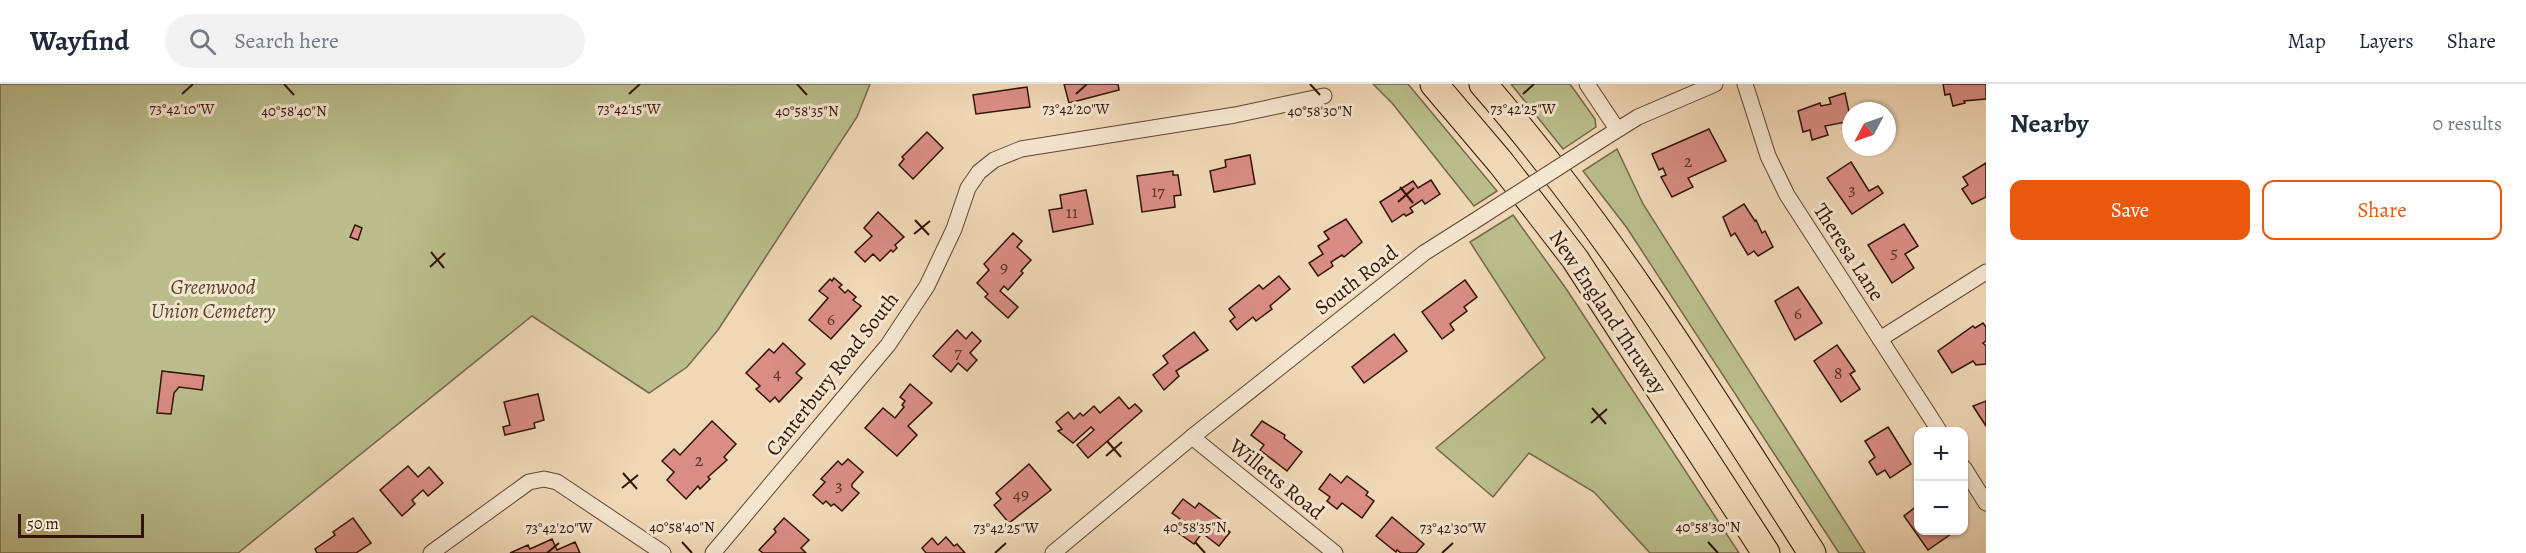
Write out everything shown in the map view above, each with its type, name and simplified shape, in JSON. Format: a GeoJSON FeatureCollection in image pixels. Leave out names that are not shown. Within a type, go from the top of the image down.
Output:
{"type":"FeatureCollection","features":[{"type":"Feature","properties":{"kind":"highway","name":"New England Thruway"},"geometry":{"type":"LineString","coordinates":[[1434,84],[1501,163],[1575,259],[1766,553]]}},
{"type":"Feature","properties":{"kind":"highway","name":"New England Thruway"},"geometry":{"type":"LineString","coordinates":[[1484,84],[1563,181],[1635,279],[1812,553]]}},
{"type":"Feature","properties":{"kind":"street"},"geometry":{"type":"LineString","coordinates":[[1587,84],[1617,129]]}},
{"type":"Feature","properties":{"kind":"street","name":"South Road"},"geometry":{"type":"LineString","coordinates":[[1053,553],[1192,437],[1424,253],[1617,129],[1666,103],[1715,84]]}},
{"type":"Feature","properties":{"kind":"street","name":"Theresa Lane"},"geometry":{"type":"LineString","coordinates":[[1745,84],[1776,175],[1937,427]]}},
{"type":"Feature","properties":{"kind":"street","name":"Canterbury Road South"},"geometry":{"type":"LineString","coordinates":[[713,553],[888,345],[927,286],[954,229],[968,188],[979,172],[994,160],[1021,149],[1235,115],[1324,96]]}},
{"type":"Feature","properties":{"kind":"street"},"geometry":{"type":"LineString","coordinates":[[1880,339],[1986,272]]}},
{"type":"Feature","properties":{"kind":"street","name":"Willetts Road"},"geometry":{"type":"LineString","coordinates":[[1192,437],[1335,553]]}},
{"type":"Feature","properties":{"kind":"street"},"geometry":{"type":"LineString","coordinates":[[1968,474],[1986,502]]}},
{"type":"Feature","properties":{"kind":"street"},"geometry":{"type":"LineString","coordinates":[[430,553],[529,482],[544,478],[557,482],[663,553]]}},
{"type":"Feature","properties":{"kind":"green space","name":"Greenwood Union Cemetery"},"geometry":{"type":"Polygon","coordinates":[[[0,84],[870,84],[857,117],[718,330],[687,367],[649,393],[532,316],[238,553],[0,553],[0,84]]]}},
{"type":"Feature","properties":{"kind":"green space"},"geometry":{"type":"Polygon","coordinates":[[[1373,84],[1408,84],[1497,191],[1474,206],[1392,103],[1373,84]]]}},
{"type":"Feature","properties":{"kind":"green space"},"geometry":{"type":"Polygon","coordinates":[[[1511,84],[1570,84],[1595,119],[1596,127],[1563,149],[1511,84]]]}},
{"type":"Feature","properties":{"kind":"green space"},"geometry":{"type":"Polygon","coordinates":[[[1617,149],[1643,204],[1865,553],[1839,553],[1627,228],[1583,171],[1617,149]]]}},
{"type":"Feature","properties":{"kind":"green space"},"geometry":{"type":"Polygon","coordinates":[[[1513,215],[1567,290],[1739,553],[1650,553],[1594,492],[1529,453],[1493,497],[1436,448],[1545,358],[1470,242],[1513,215]]]}},
{"type":"Feature","properties":{"kind":"building"},"geometry":{"type":"Polygon","coordinates":[[[1064,84],[1118,84],[1119,90],[1069,103],[1064,84]]]}},
{"type":"Feature","properties":{"kind":"building"},"geometry":{"type":"Polygon","coordinates":[[[1943,84],[1986,84],[1986,99],[1964,101],[1965,103],[1953,106],[1950,94],[1945,95],[1943,84]]]}},
{"type":"Feature","properties":{"kind":"building"},"geometry":{"type":"Polygon","coordinates":[[[1027,87],[1030,107],[976,114],[973,95],[1027,87]]]}},
{"type":"Feature","properties":{"kind":"building"},"geometry":{"type":"Polygon","coordinates":[[[1845,93],[1847,102],[1842,102],[1842,123],[1825,126],[1828,135],[1812,140],[1810,130],[1803,132],[1798,111],[1820,103],[1821,106],[1831,104],[1829,98],[1845,93]]]}},
{"type":"Feature","properties":{"kind":"building"},"geometry":{"type":"Polygon","coordinates":[[[1709,129],[1726,161],[1688,178],[1693,187],[1672,197],[1661,177],[1666,175],[1663,168],[1659,170],[1652,154],[1709,129]]]}},
{"type":"Feature","properties":{"kind":"building"},"geometry":{"type":"Polygon","coordinates":[[[927,132],[943,148],[913,179],[899,165],[904,159],[902,157],[927,132]]]}},
{"type":"Feature","properties":{"kind":"building"},"geometry":{"type":"Polygon","coordinates":[[[1250,155],[1255,184],[1214,192],[1210,171],[1226,167],[1225,160],[1250,155]]]}},
{"type":"Feature","properties":{"kind":"building"},"geometry":{"type":"Polygon","coordinates":[[[1851,162],[1869,191],[1878,186],[1883,193],[1852,214],[1827,178],[1851,162]]]}},
{"type":"Feature","properties":{"kind":"building"},"geometry":{"type":"Polygon","coordinates":[[[1986,163],[1986,197],[1972,204],[1962,189],[1968,185],[1963,177],[1986,163]]]}},
{"type":"Feature","properties":{"kind":"building"},"geometry":{"type":"Polygon","coordinates":[[[1173,171],[1173,175],[1178,175],[1181,195],[1174,196],[1175,207],[1142,212],[1137,176],[1173,171]]]}},
{"type":"Feature","properties":{"kind":"building"},"geometry":{"type":"Polygon","coordinates":[[[1431,180],[1440,194],[1425,204],[1422,200],[1410,208],[1413,212],[1406,216],[1404,214],[1392,222],[1380,202],[1413,181],[1418,188],[1431,180]]]}},
{"type":"Feature","properties":{"kind":"building"},"geometry":{"type":"Polygon","coordinates":[[[1086,190],[1093,224],[1053,232],[1049,210],[1062,208],[1060,195],[1086,190]]]}},
{"type":"Feature","properties":{"kind":"building"},"geometry":{"type":"Polygon","coordinates":[[[1744,204],[1762,233],[1765,231],[1773,247],[1758,256],[1754,251],[1748,255],[1735,233],[1731,236],[1723,217],[1744,204]]]}},
{"type":"Feature","properties":{"kind":"building"},"geometry":{"type":"Polygon","coordinates":[[[878,212],[904,237],[895,245],[897,248],[893,252],[891,250],[880,261],[873,254],[865,262],[855,252],[872,236],[864,228],[878,212]]]}},
{"type":"Feature","properties":{"kind":"building"},"geometry":{"type":"Polygon","coordinates":[[[1346,219],[1362,242],[1344,257],[1342,255],[1331,262],[1333,266],[1318,276],[1309,263],[1323,254],[1318,246],[1329,239],[1324,232],[1346,219]]]}},
{"type":"Feature","properties":{"kind":"building"},"geometry":{"type":"Polygon","coordinates":[[[1904,224],[1918,246],[1905,254],[1914,268],[1892,283],[1868,245],[1904,224]]]}},
{"type":"Feature","properties":{"kind":"building"},"geometry":{"type":"Polygon","coordinates":[[[355,225],[362,228],[358,240],[350,237],[355,225]]]}},
{"type":"Feature","properties":{"kind":"building"},"geometry":{"type":"Polygon","coordinates":[[[1013,233],[1022,241],[1017,247],[1031,260],[1008,290],[1004,286],[1000,291],[1018,307],[1008,318],[985,297],[988,294],[977,283],[989,270],[984,264],[1013,233]]]}},
{"type":"Feature","properties":{"kind":"building"},"geometry":{"type":"Polygon","coordinates":[[[1279,276],[1290,289],[1270,306],[1272,309],[1256,321],[1253,317],[1237,330],[1230,321],[1235,317],[1229,309],[1259,285],[1263,289],[1279,276]]]}},
{"type":"Feature","properties":{"kind":"building"},"geometry":{"type":"Polygon","coordinates":[[[834,278],[842,285],[839,287],[845,293],[848,290],[856,297],[853,300],[861,306],[831,339],[809,320],[828,298],[819,291],[830,279],[832,281],[834,278]]]}},
{"type":"Feature","properties":{"kind":"building"},"geometry":{"type":"Polygon","coordinates":[[[1465,280],[1477,297],[1464,307],[1467,311],[1450,324],[1454,330],[1442,339],[1422,312],[1465,280]]]}},
{"type":"Feature","properties":{"kind":"building"},"geometry":{"type":"Polygon","coordinates":[[[1798,287],[1822,323],[1795,340],[1775,301],[1798,287]]]}},
{"type":"Feature","properties":{"kind":"building"},"geometry":{"type":"Polygon","coordinates":[[[1983,323],[1986,327],[1986,341],[1983,343],[1986,346],[1986,364],[1976,365],[1973,361],[1952,373],[1938,351],[1973,326],[1975,328],[1983,323]]]}},
{"type":"Feature","properties":{"kind":"building"},"geometry":{"type":"Polygon","coordinates":[[[957,330],[966,339],[972,332],[981,341],[970,353],[977,360],[967,371],[958,363],[951,372],[933,356],[957,330]]]}},
{"type":"Feature","properties":{"kind":"building"},"geometry":{"type":"Polygon","coordinates":[[[1194,332],[1208,350],[1176,371],[1179,376],[1164,390],[1153,375],[1168,363],[1163,356],[1194,332]]]}},
{"type":"Feature","properties":{"kind":"building"},"geometry":{"type":"Polygon","coordinates":[[[1394,334],[1407,351],[1364,383],[1352,367],[1394,334]]]}},
{"type":"Feature","properties":{"kind":"building"},"geometry":{"type":"Polygon","coordinates":[[[783,343],[805,364],[796,373],[802,378],[779,402],[775,397],[770,402],[756,389],[760,386],[746,373],[769,349],[774,353],[783,343]]]}},
{"type":"Feature","properties":{"kind":"building"},"geometry":{"type":"Polygon","coordinates":[[[1837,345],[1855,371],[1850,374],[1860,389],[1841,402],[1814,361],[1837,345]]]}},
{"type":"Feature","properties":{"kind":"building"},"geometry":{"type":"Polygon","coordinates":[[[162,371],[204,376],[202,390],[179,387],[174,393],[171,414],[157,413],[162,371]]]}},
{"type":"Feature","properties":{"kind":"building"},"geometry":{"type":"Polygon","coordinates":[[[910,384],[932,403],[908,426],[917,435],[897,456],[865,428],[883,408],[895,418],[904,407],[902,405],[905,401],[900,397],[910,384]]]}},
{"type":"Feature","properties":{"kind":"building"},"geometry":{"type":"Polygon","coordinates":[[[538,394],[544,420],[534,423],[535,428],[505,435],[503,427],[510,425],[504,402],[538,394]]]}},
{"type":"Feature","properties":{"kind":"building"},"geometry":{"type":"Polygon","coordinates":[[[1119,397],[1129,409],[1135,404],[1142,411],[1088,458],[1077,445],[1094,430],[1091,427],[1073,443],[1058,431],[1062,429],[1056,422],[1068,412],[1074,419],[1080,413],[1083,416],[1094,406],[1100,413],[1119,397]]]}},
{"type":"Feature","properties":{"kind":"building"},"geometry":{"type":"Polygon","coordinates":[[[1986,401],[1986,426],[1973,406],[1986,401]]]}},
{"type":"Feature","properties":{"kind":"building"},"geometry":{"type":"Polygon","coordinates":[[[712,421],[736,444],[724,457],[727,460],[708,477],[710,479],[700,489],[698,486],[686,499],[667,480],[674,472],[662,461],[674,449],[680,455],[712,421]]]}},
{"type":"Feature","properties":{"kind":"building"},"geometry":{"type":"Polygon","coordinates":[[[1262,421],[1285,435],[1284,438],[1302,452],[1287,471],[1260,450],[1264,445],[1251,435],[1262,421]]]}},
{"type":"Feature","properties":{"kind":"building"},"geometry":{"type":"Polygon","coordinates":[[[1888,427],[1911,464],[1890,478],[1885,470],[1877,475],[1869,462],[1875,457],[1865,441],[1888,427]]]}},
{"type":"Feature","properties":{"kind":"building"},"geometry":{"type":"Polygon","coordinates":[[[848,459],[863,472],[852,484],[852,487],[859,493],[842,511],[826,501],[823,504],[813,495],[825,482],[821,479],[838,461],[842,465],[848,459]]]}},
{"type":"Feature","properties":{"kind":"building"},"geometry":{"type":"Polygon","coordinates":[[[1029,464],[1051,490],[1009,523],[994,505],[1001,499],[996,493],[1029,464]]]}},
{"type":"Feature","properties":{"kind":"building"},"geometry":{"type":"Polygon","coordinates":[[[408,466],[418,477],[429,467],[443,483],[428,496],[423,490],[412,500],[415,504],[402,516],[380,490],[408,466]]]}},
{"type":"Feature","properties":{"kind":"building"},"geometry":{"type":"Polygon","coordinates":[[[1330,474],[1341,483],[1347,476],[1368,492],[1366,495],[1374,501],[1362,518],[1342,503],[1337,509],[1327,501],[1330,497],[1319,489],[1330,474]]]}},
{"type":"Feature","properties":{"kind":"building"},"geometry":{"type":"Polygon","coordinates":[[[1183,499],[1195,508],[1199,503],[1223,521],[1220,524],[1230,532],[1219,546],[1202,533],[1194,544],[1173,529],[1180,519],[1172,513],[1183,499]]]}},
{"type":"Feature","properties":{"kind":"building"},"geometry":{"type":"Polygon","coordinates":[[[1914,508],[1914,530],[1904,516],[1914,508]]]}},
{"type":"Feature","properties":{"kind":"building"},"geometry":{"type":"Polygon","coordinates":[[[1392,517],[1424,544],[1416,553],[1401,553],[1397,550],[1396,552],[1376,536],[1392,517]]]}},
{"type":"Feature","properties":{"kind":"building"},"geometry":{"type":"Polygon","coordinates":[[[353,518],[371,543],[356,553],[317,553],[315,549],[353,518]]]}},
{"type":"Feature","properties":{"kind":"building"},"geometry":{"type":"Polygon","coordinates":[[[784,518],[809,540],[801,548],[806,553],[763,553],[759,550],[776,532],[774,529],[784,518]]]}},
{"type":"Feature","properties":{"kind":"building"},"geometry":{"type":"Polygon","coordinates":[[[1917,535],[1950,535],[1928,550],[1917,535]]]}},
{"type":"Feature","properties":{"kind":"building"},"geometry":{"type":"Polygon","coordinates":[[[946,537],[965,553],[926,553],[922,548],[932,538],[938,545],[946,537]]]}},
{"type":"Feature","properties":{"kind":"building"},"geometry":{"type":"Polygon","coordinates":[[[552,539],[557,550],[575,542],[580,553],[510,553],[528,545],[530,549],[552,539]]]}}]}
